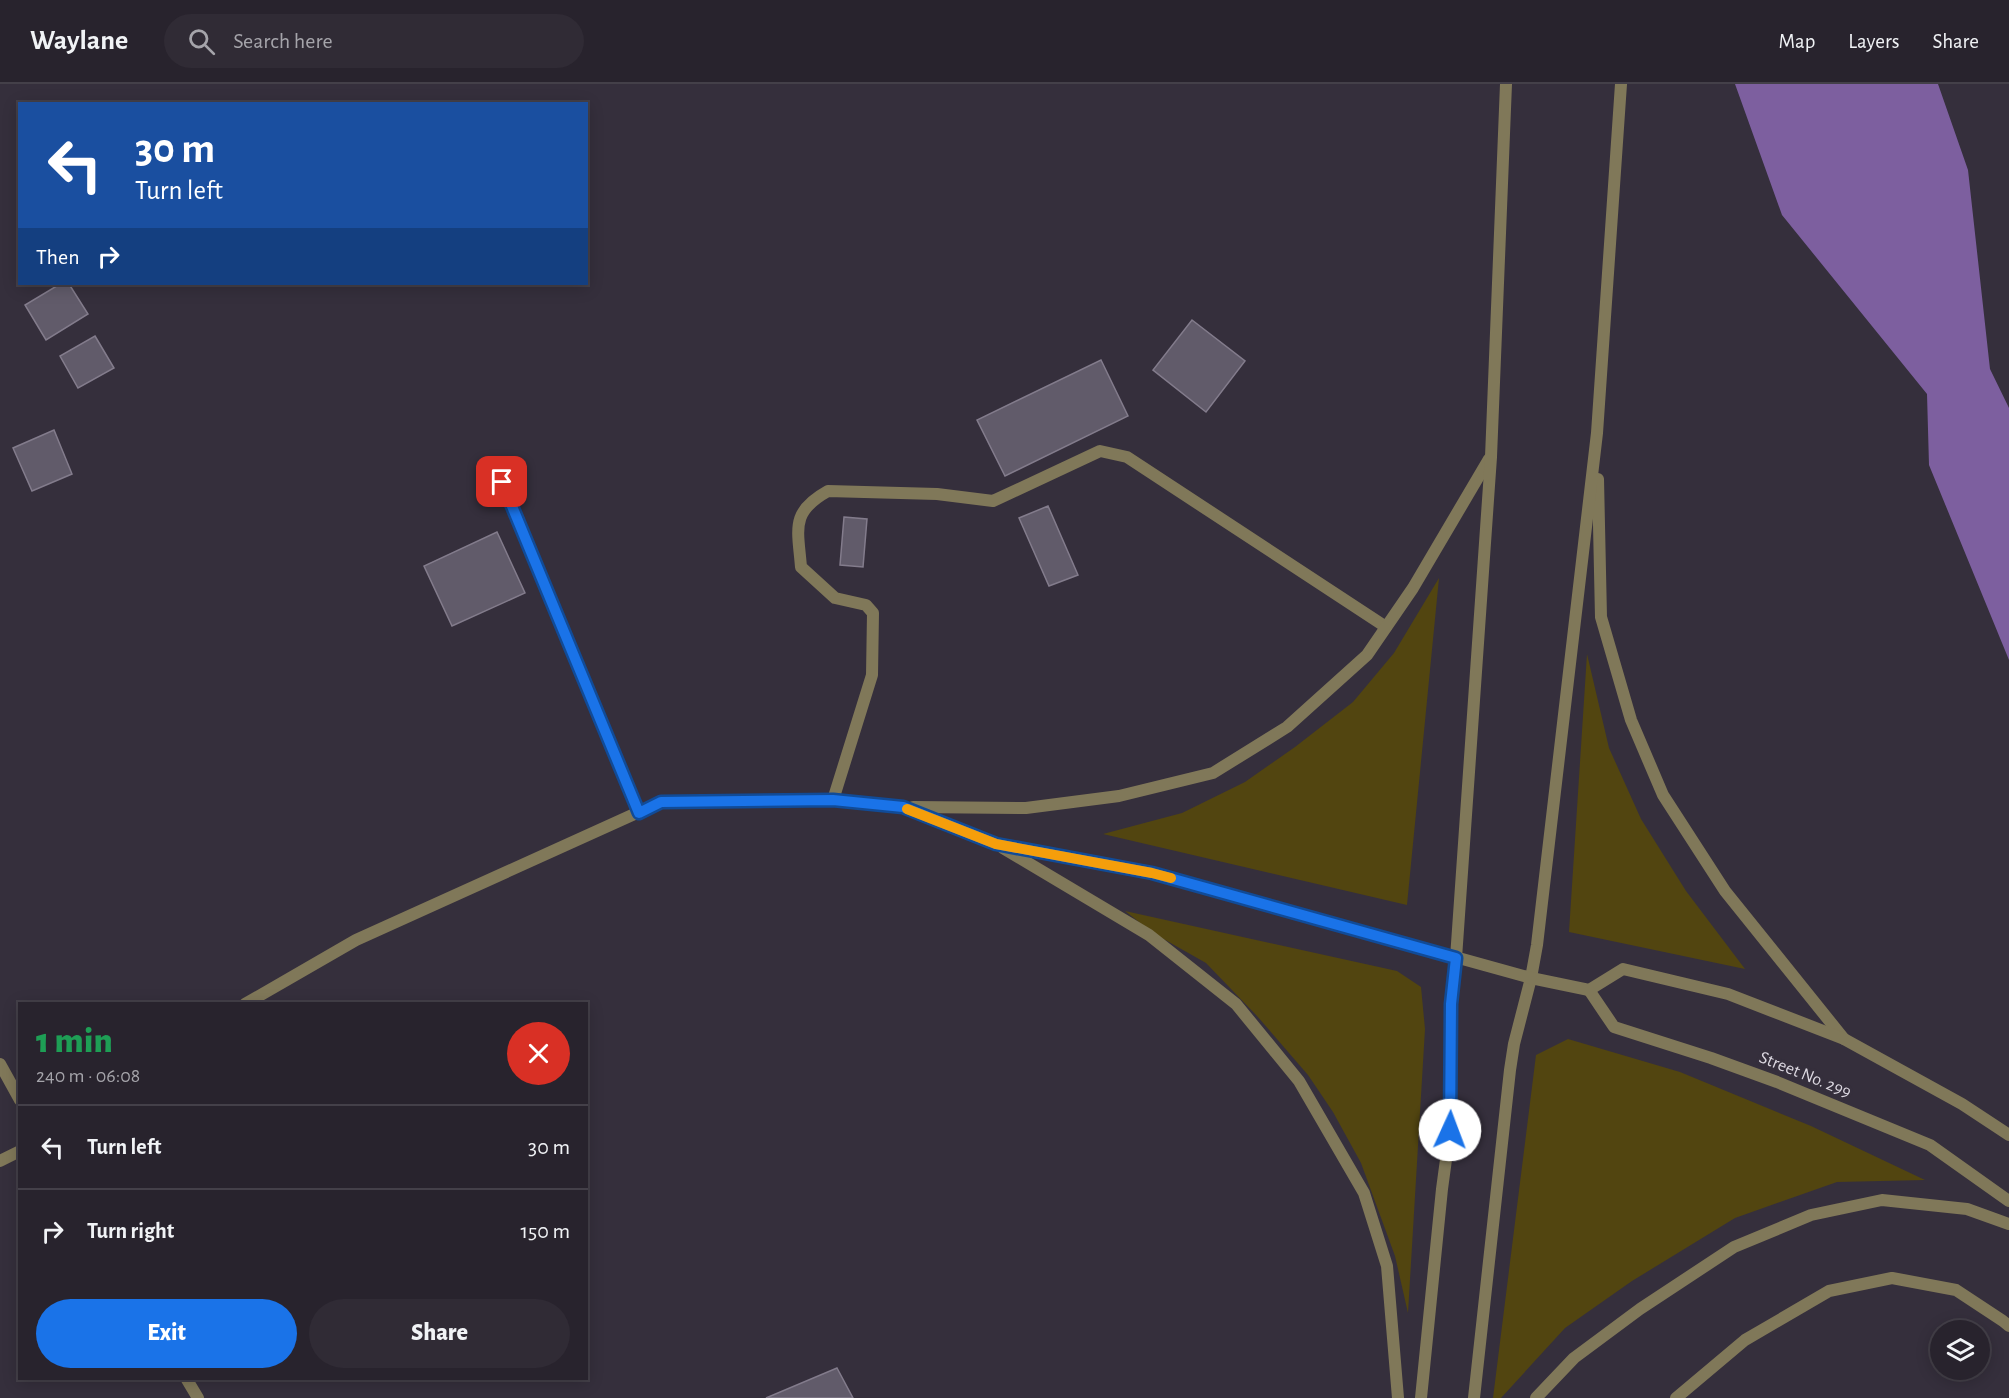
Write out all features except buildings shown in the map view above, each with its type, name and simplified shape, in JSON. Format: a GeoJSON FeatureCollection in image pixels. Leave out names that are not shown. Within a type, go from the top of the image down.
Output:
{"type":"FeatureCollection","features":[{"type":"Feature","properties":{"kind":"street"},"geometry":{"type":"LineString","coordinates":[[1421,1398],[1450,1130],[1451,1004],[1491,457],[1506,84]]}},
{"type":"Feature","properties":{"kind":"street"},"geometry":{"type":"LineString","coordinates":[[1474,1398],[1510,1070],[1514,1044],[1531,978],[1538,933],[1597,433],[1621,84]]}},
{"type":"Feature","properties":{"kind":"street"},"geometry":{"type":"LineString","coordinates":[[1597,433],[1601,617],[1631,720],[1663,795],[1725,891],[1844,1039]]}},
{"type":"Feature","properties":{"kind":"street"},"geometry":{"type":"LineString","coordinates":[[833,800],[872,675],[873,613],[866,605],[835,598],[801,567],[797,525],[803,511],[812,500],[828,491],[937,494],[993,501],[1100,451],[1112,452],[1127,457],[1386,627]]}},
{"type":"Feature","properties":{"kind":"street"},"geometry":{"type":"LineString","coordinates":[[249,1002],[356,940],[661,802],[833,800],[903,807],[1026,808],[1119,796],[1213,773],[1287,727],[1367,655],[1413,588],[1491,457]]}},
{"type":"Feature","properties":{"kind":"street"},"geometry":{"type":"LineString","coordinates":[[493,462],[639,813]]}},
{"type":"Feature","properties":{"kind":"street"},"geometry":{"type":"LineString","coordinates":[[903,807],[996,844],[1149,935],[1236,1004],[1299,1081],[1364,1193],[1388,1266],[1398,1398]]}},
{"type":"Feature","properties":{"kind":"street"},"geometry":{"type":"LineString","coordinates":[[996,844],[1152,873],[1456,958],[1531,978],[1589,990],[1623,969],[1728,994],[1844,1039],[1962,1104],[2009,1135]]}},
{"type":"Feature","properties":{"kind":"street","name":"Street No. 299"},"geometry":{"type":"LineString","coordinates":[[1589,990],[1614,1027],[1777,1082],[1930,1145],[2009,1201]]}},
{"type":"Feature","properties":{"kind":"street"},"geometry":{"type":"LineString","coordinates":[[0,1064],[18,1096]]}},
{"type":"Feature","properties":{"kind":"street"},"geometry":{"type":"LineString","coordinates":[[0,1161],[18,1152]]}},
{"type":"Feature","properties":{"kind":"street"},"geometry":{"type":"LineString","coordinates":[[1536,1398],[1574,1358],[1640,1309],[1734,1247],[1811,1215],[1882,1200],[1967,1209],[2009,1224]]}},
{"type":"Feature","properties":{"kind":"street"},"geometry":{"type":"LineString","coordinates":[[1676,1398],[1744,1340],[1829,1291],[1892,1278],[1956,1290],[2009,1326]]}},
{"type":"Feature","properties":{"kind":"street"},"geometry":{"type":"LineString","coordinates":[[187,1380],[198,1398]]}},
{"type":"Feature","properties":{"kind":"shaded area"},"geometry":{"type":"Polygon","coordinates":[[[1735,84],[1938,84],[1968,170],[1990,369],[2009,408],[2009,660],[1929,465],[1927,394],[1782,215],[1735,84]]]}},
{"type":"Feature","properties":{"kind":"shaded area"},"geometry":{"type":"Polygon","coordinates":[[[1439,578],[1407,905],[1103,834],[1182,813],[1245,782],[1295,747],[1353,702],[1394,653],[1439,578]]]}},
{"type":"Feature","properties":{"kind":"shaded area"},"geometry":{"type":"Polygon","coordinates":[[[1587,654],[1609,748],[1641,819],[1686,891],[1745,969],[1569,932],[1587,654]]]}},
{"type":"Feature","properties":{"kind":"shaded area"},"geometry":{"type":"Polygon","coordinates":[[[1125,911],[1397,971],[1421,987],[1425,1029],[1408,1313],[1395,1256],[1361,1163],[1333,1112],[1308,1075],[1257,1016],[1206,963],[1153,933],[1125,911]]]}},
{"type":"Feature","properties":{"kind":"shaded area"},"geometry":{"type":"Polygon","coordinates":[[[1568,1039],[1680,1072],[1811,1126],[1925,1180],[1837,1182],[1735,1218],[1632,1281],[1565,1328],[1501,1398],[1493,1398],[1536,1055],[1568,1039]]]}},
{"type":"Feature","properties":{"kind":"slow traffic"},"geometry":{"type":"LineString","coordinates":[[907,809],[996,844],[1171,878]]}},
{"type":"Feature","properties":{"kind":"route"},"geometry":{"type":"LineString","coordinates":[[502,482],[639,813],[661,802],[833,800],[903,807],[996,844],[1152,873],[1456,958],[1451,1004],[1450,1130]]}}]}
